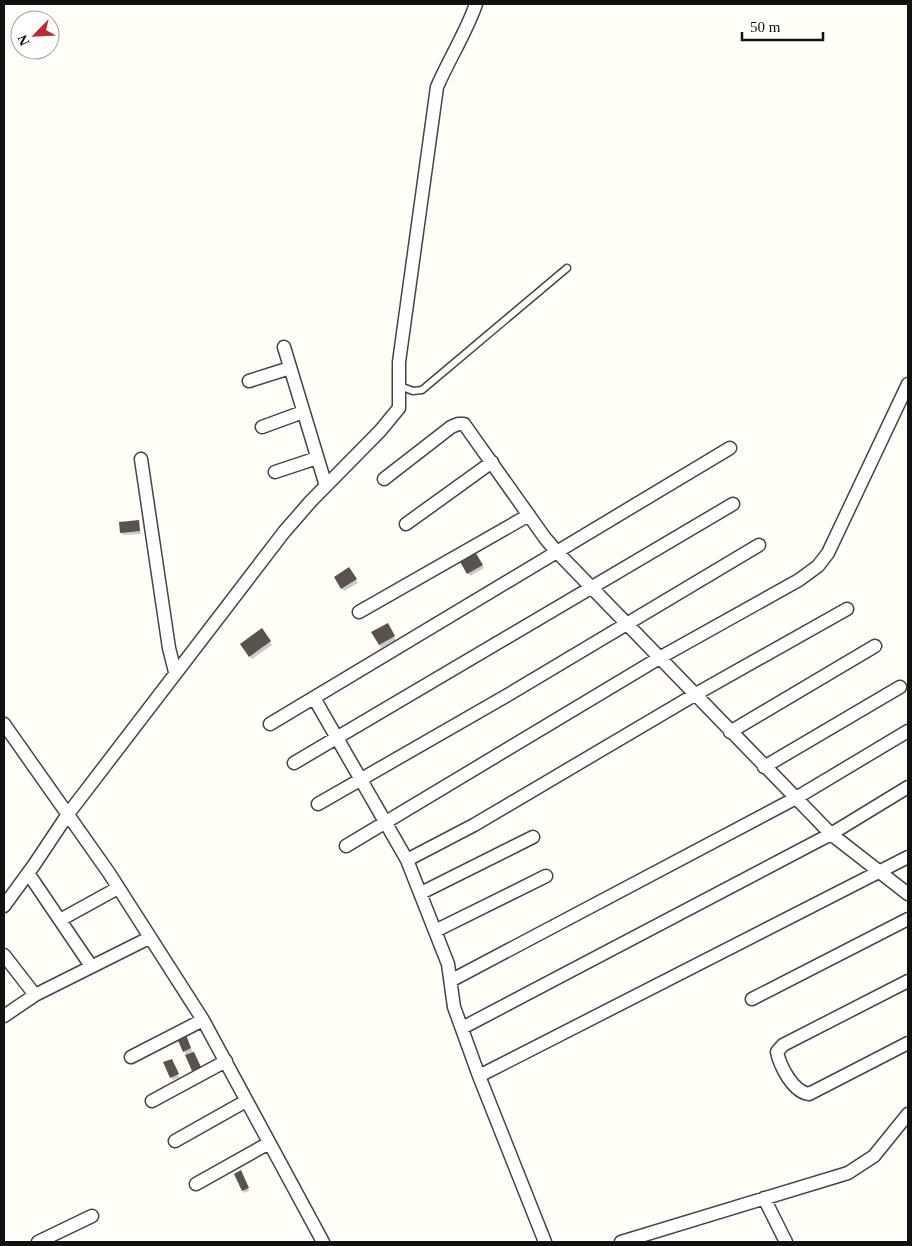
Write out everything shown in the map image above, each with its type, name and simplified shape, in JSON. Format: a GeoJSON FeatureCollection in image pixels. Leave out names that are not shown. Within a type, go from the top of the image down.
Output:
{"type":"FeatureCollection","features":[{"type":"Feature","properties":{"kind":"street"},"geometry":{"type":"LineString","coordinates":[[4,906],[68,814],[284,532],[326,486],[380,432],[399,408],[399,362],[438,87],[450,57],[470,21],[476,4]]}},
{"type":"Feature","properties":{"kind":"street"},"geometry":{"type":"LineString","coordinates":[[284,348],[326,486]]}},
{"type":"Feature","properties":{"kind":"street"},"geometry":{"type":"LineString","coordinates":[[249,381],[290,368]]}},
{"type":"Feature","properties":{"kind":"street"},"geometry":{"type":"LineString","coordinates":[[346,846],[661,657],[798,580],[818,566],[828,553],[908,384]]}},
{"type":"Feature","properties":{"kind":"street"},"geometry":{"type":"LineString","coordinates":[[262,426],[304,412]]}},
{"type":"Feature","properties":{"kind":"street"},"geometry":{"type":"LineString","coordinates":[[384,478],[458,424],[464,424],[528,515],[557,552],[628,622],[730,732],[831,834],[908,894]]}},
{"type":"Feature","properties":{"kind":"street"},"geometry":{"type":"LineString","coordinates":[[270,724],[730,448]]}},
{"type":"Feature","properties":{"kind":"street"},"geometry":{"type":"LineString","coordinates":[[141,458],[169,648],[175,672]]}},
{"type":"Feature","properties":{"kind":"street"},"geometry":{"type":"LineString","coordinates":[[275,472],[317,458]]}},
{"type":"Feature","properties":{"kind":"street"},"geometry":{"type":"LineString","coordinates":[[406,524],[492,462]]}},
{"type":"Feature","properties":{"kind":"street"},"geometry":{"type":"LineString","coordinates":[[294,763],[733,504]]}},
{"type":"Feature","properties":{"kind":"street"},"geometry":{"type":"LineString","coordinates":[[359,612],[528,515]]}},
{"type":"Feature","properties":{"kind":"street"},"geometry":{"type":"LineString","coordinates":[[318,804],[759,545]]}},
{"type":"Feature","properties":{"kind":"street"},"geometry":{"type":"LineString","coordinates":[[407,860],[474,825],[696,694],[847,609]]}},
{"type":"Feature","properties":{"kind":"street"},"geometry":{"type":"LineString","coordinates":[[730,732],[876,646]]}},
{"type":"Feature","properties":{"kind":"street"},"geometry":{"type":"LineString","coordinates":[[764,767],[900,687]]}},
{"type":"Feature","properties":{"kind":"street"},"geometry":{"type":"LineString","coordinates":[[314,698],[407,860],[421,892],[448,964],[452,980],[454,1007],[479,1076],[545,1242]]}},
{"type":"Feature","properties":{"kind":"street"},"geometry":{"type":"LineString","coordinates":[[4,724],[118,888],[203,1020],[323,1242]]}},
{"type":"Feature","properties":{"kind":"street"},"geometry":{"type":"LineString","coordinates":[[452,980],[796,798],[908,731]]}},
{"type":"Feature","properties":{"kind":"street"},"geometry":{"type":"LineString","coordinates":[[462,1028],[831,834],[908,788]]}},
{"type":"Feature","properties":{"kind":"street"},"geometry":{"type":"LineString","coordinates":[[421,892],[533,837]]}},
{"type":"Feature","properties":{"kind":"street"},"geometry":{"type":"LineString","coordinates":[[479,1076],[908,857]]}},
{"type":"Feature","properties":{"kind":"street"},"geometry":{"type":"LineString","coordinates":[[28,873],[91,966]]}},
{"type":"Feature","properties":{"kind":"street"},"geometry":{"type":"LineString","coordinates":[[435,931],[546,876]]}},
{"type":"Feature","properties":{"kind":"street"},"geometry":{"type":"LineString","coordinates":[[60,920],[118,888]]}},
{"type":"Feature","properties":{"kind":"street"},"geometry":{"type":"LineString","coordinates":[[752,999],[908,919]]}},
{"type":"Feature","properties":{"kind":"street"},"geometry":{"type":"LineString","coordinates":[[4,1016],[35,995],[149,938]]}},
{"type":"Feature","properties":{"kind":"street"},"geometry":{"type":"LineString","coordinates":[[4,955],[35,995]]}},
{"type":"Feature","properties":{"kind":"street"},"geometry":{"type":"LineString","coordinates":[[908,981],[783,1045],[777,1052],[779,1060],[799,1091],[809,1094],[908,1043]]}},
{"type":"Feature","properties":{"kind":"street"},"geometry":{"type":"LineString","coordinates":[[131,1057],[203,1020]]}},
{"type":"Feature","properties":{"kind":"street"},"geometry":{"type":"LineString","coordinates":[[152,1101],[226,1061]]}},
{"type":"Feature","properties":{"kind":"street"},"geometry":{"type":"LineString","coordinates":[[175,1141],[246,1101]]}},
{"type":"Feature","properties":{"kind":"street"},"geometry":{"type":"LineString","coordinates":[[621,1242],[848,1172],[864,1164],[884,1146],[908,1114]]}},
{"type":"Feature","properties":{"kind":"street"},"geometry":{"type":"LineString","coordinates":[[196,1184],[269,1143]]}},
{"type":"Feature","properties":{"kind":"street"},"geometry":{"type":"LineString","coordinates":[[764,1198],[786,1242]]}},
{"type":"Feature","properties":{"kind":"street"},"geometry":{"type":"LineString","coordinates":[[38,1242],[92,1216]]}},
{"type":"Feature","properties":{"kind":"lane"},"geometry":{"type":"LineString","coordinates":[[400,386],[413,391],[422,390],[567,268]]}},
{"type":"Feature","properties":{"kind":"building"},"geometry":{"type":"Polygon","coordinates":[[[139,520],[140,531],[120,533],[119,522],[139,520]]]}},
{"type":"Feature","properties":{"kind":"building"},"geometry":{"type":"Polygon","coordinates":[[[474,550],[483,565],[467,574],[459,560],[474,550]]]}},
{"type":"Feature","properties":{"kind":"building"},"geometry":{"type":"Polygon","coordinates":[[[349,567],[357,579],[341,589],[334,577],[349,567]]]}},
{"type":"Feature","properties":{"kind":"building"},"geometry":{"type":"Polygon","coordinates":[[[388,623],[395,636],[379,645],[371,632],[388,623]]]}},
{"type":"Feature","properties":{"kind":"building"},"geometry":{"type":"Polygon","coordinates":[[[262,628],[271,641],[249,657],[240,644],[262,628]]]}},
{"type":"Feature","properties":{"kind":"building"},"geometry":{"type":"Polygon","coordinates":[[[185,1032],[191,1048],[183,1052],[176,1036],[185,1032]]]}},
{"type":"Feature","properties":{"kind":"building"},"geometry":{"type":"Polygon","coordinates":[[[194,1052],[201,1067],[192,1071],[185,1055],[194,1052]]]}},
{"type":"Feature","properties":{"kind":"building"},"geometry":{"type":"Polygon","coordinates":[[[172,1059],[179,1074],[170,1078],[163,1062],[172,1059]]]}},
{"type":"Feature","properties":{"kind":"building"},"geometry":{"type":"Polygon","coordinates":[[[241,1170],[249,1188],[242,1191],[234,1174],[241,1170]]]}}]}
